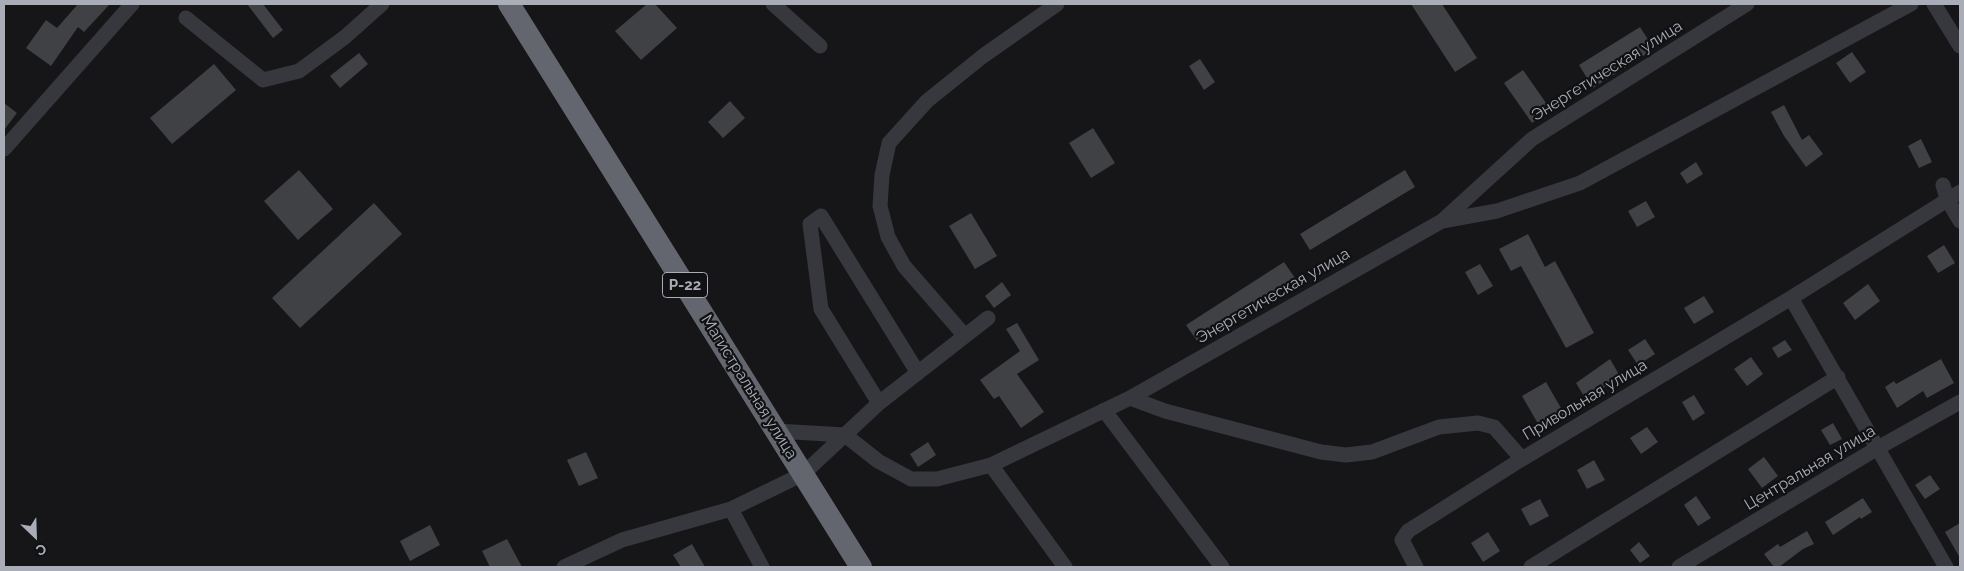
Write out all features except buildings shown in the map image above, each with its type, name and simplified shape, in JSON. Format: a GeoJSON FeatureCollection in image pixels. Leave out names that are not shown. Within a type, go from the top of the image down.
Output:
{"type":"FeatureCollection","features":[{"type":"Feature","properties":{"kind":"highway","name":"Магистральная улица"},"geometry":{"type":"LineString","coordinates":[[509,4],[861,567]]}},
{"type":"Feature","properties":{"kind":"street"},"geometry":{"type":"LineString","coordinates":[[4,149],[132,4]]}},
{"type":"Feature","properties":{"kind":"street"},"geometry":{"type":"LineString","coordinates":[[186,18],[264,80],[299,71],[345,37],[382,4]]}},
{"type":"Feature","properties":{"kind":"street"},"geometry":{"type":"LineString","coordinates":[[774,4],[820,46]]}},
{"type":"Feature","properties":{"kind":"street"},"geometry":{"type":"LineString","coordinates":[[965,336],[904,266],[888,236],[880,206],[882,175],[890,143],[927,101],[983,56],[1057,4]]}},
{"type":"Feature","properties":{"kind":"street","name":"Энергетическая улица"},"geometry":{"type":"LineString","coordinates":[[845,435],[878,461],[911,479],[937,479],[991,465],[1130,398],[1442,221],[1532,139],[1747,4]]}},
{"type":"Feature","properties":{"kind":"street"},"geometry":{"type":"LineString","coordinates":[[1442,221],[1497,211],[1580,182],[1911,4]]}},
{"type":"Feature","properties":{"kind":"street"},"geometry":{"type":"LineString","coordinates":[[1934,4],[1960,46]]}},
{"type":"Feature","properties":{"kind":"street"},"geometry":{"type":"LineString","coordinates":[[1950,192],[1960,220]]}},
{"type":"Feature","properties":{"kind":"street","name":"Привольная улица"},"geometry":{"type":"LineString","coordinates":[[1130,398],[1165,411],[1321,452],[1346,456],[1372,452],[1439,427],[1478,423],[1494,427],[1522,458],[1791,298],[1950,192]]}},
{"type":"Feature","properties":{"kind":"street"},"geometry":{"type":"LineString","coordinates":[[879,403],[821,309],[810,224],[821,216],[918,373]]}},
{"type":"Feature","properties":{"kind":"street"},"geometry":{"type":"LineString","coordinates":[[1791,298],[1838,378],[1876,449],[1946,567]]}},
{"type":"Feature","properties":{"kind":"street"},"geometry":{"type":"LineString","coordinates":[[564,567],[622,540],[731,509],[804,474],[879,403],[988,318]]}},
{"type":"Feature","properties":{"kind":"street"},"geometry":{"type":"LineString","coordinates":[[1531,567],[1838,378]]}},
{"type":"Feature","properties":{"kind":"street","name":"Центральная улица"},"geometry":{"type":"LineString","coordinates":[[1679,567],[1876,449],[1960,402]]}},
{"type":"Feature","properties":{"kind":"street"},"geometry":{"type":"LineString","coordinates":[[1104,410],[1222,567]]}},
{"type":"Feature","properties":{"kind":"street"},"geometry":{"type":"LineString","coordinates":[[776,430],[845,435]]}},
{"type":"Feature","properties":{"kind":"street"},"geometry":{"type":"LineString","coordinates":[[1416,567],[1402,540],[1408,531],[1522,458]]}},
{"type":"Feature","properties":{"kind":"street"},"geometry":{"type":"LineString","coordinates":[[991,465],[1065,567]]}},
{"type":"Feature","properties":{"kind":"street"},"geometry":{"type":"LineString","coordinates":[[731,509],[762,567]]}}]}
